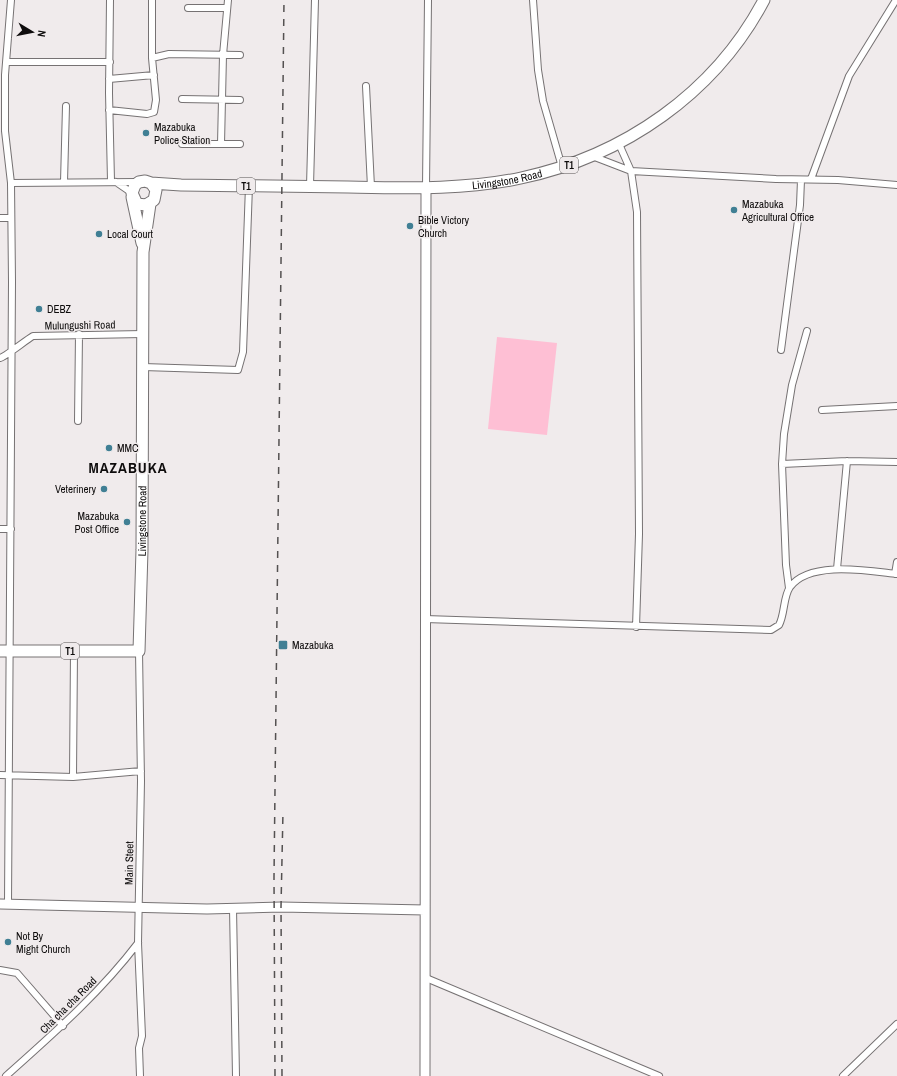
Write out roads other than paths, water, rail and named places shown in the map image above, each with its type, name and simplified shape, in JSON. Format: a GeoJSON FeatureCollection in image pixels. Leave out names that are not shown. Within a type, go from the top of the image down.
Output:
{"type":"FeatureCollection","features":[{"type":"Feature","properties":{"kind":"highway","name":"Livingstone Road"},"geometry":{"type":"LineString","coordinates":[[139,182],[145,181],[151,183],[181,185],[426,187],[490,183],[520,179],[562,168],[619,144],[666,114],[689,96],[712,73],[742,38],[764,0]]}},
{"type":"Feature","properties":{"kind":"highway"},"geometry":{"type":"LineString","coordinates":[[139,182],[132,189],[132,195],[137,204],[150,204]]}},
{"type":"Feature","properties":{"kind":"highway"},"geometry":{"type":"LineString","coordinates":[[151,183],[154,186],[156,194]]}},
{"type":"Feature","properties":{"kind":"highway","name":"Livingstone Road"},"geometry":{"type":"LineString","coordinates":[[139,651],[144,252],[150,204],[154,200],[156,194],[181,185]]}},
{"type":"Feature","properties":{"kind":"highway","name":"Livingstone Road"},"geometry":{"type":"LineString","coordinates":[[132,195],[144,252]]}},
{"type":"Feature","properties":{"kind":"highway","name":"T1"},"geometry":{"type":"LineString","coordinates":[[5,651],[139,651]]}},
{"type":"Feature","properties":{"kind":"main road"},"geometry":{"type":"LineString","coordinates":[[425,1076],[426,187]]}},
{"type":"Feature","properties":{"kind":"main road"},"geometry":{"type":"LineString","coordinates":[[4,904],[138,908],[281,907],[424,910]]}},
{"type":"Feature","properties":{"kind":"street"},"geometry":{"type":"LineString","coordinates":[[4,904],[9,775],[5,651],[11,529],[12,350],[11,183],[5,131],[3,75],[6,62],[11,0]]}},
{"type":"Feature","properties":{"kind":"street"},"geometry":{"type":"LineString","coordinates":[[110,0],[109,110],[114,181],[132,195]]}},
{"type":"Feature","properties":{"kind":"street"},"geometry":{"type":"LineString","coordinates":[[109,110],[147,114],[154,112],[156,100],[152,58],[152,0]]}},
{"type":"Feature","properties":{"kind":"street"},"geometry":{"type":"LineString","coordinates":[[221,144],[223,55],[228,0]]}},
{"type":"Feature","properties":{"kind":"street"},"geometry":{"type":"LineString","coordinates":[[310,186],[315,0]]}},
{"type":"Feature","properties":{"kind":"street"},"geometry":{"type":"LineString","coordinates":[[426,187],[428,0]]}},
{"type":"Feature","properties":{"kind":"street"},"geometry":{"type":"LineString","coordinates":[[533,0],[539,76],[543,101],[562,168]]}},
{"type":"Feature","properties":{"kind":"street"},"geometry":{"type":"LineString","coordinates":[[811,179],[849,76],[896,0]]}},
{"type":"Feature","properties":{"kind":"street"},"geometry":{"type":"LineString","coordinates":[[188,8],[227,8]]}},
{"type":"Feature","properties":{"kind":"street"},"geometry":{"type":"LineString","coordinates":[[152,58],[169,54],[240,55]]}},
{"type":"Feature","properties":{"kind":"street"},"geometry":{"type":"LineString","coordinates":[[6,62],[110,62]]}},
{"type":"Feature","properties":{"kind":"street"},"geometry":{"type":"LineString","coordinates":[[109,79],[154,76]]}},
{"type":"Feature","properties":{"kind":"street"},"geometry":{"type":"LineString","coordinates":[[366,86],[371,187]]}},
{"type":"Feature","properties":{"kind":"street"},"geometry":{"type":"LineString","coordinates":[[182,100],[240,100]]}},
{"type":"Feature","properties":{"kind":"street"},"geometry":{"type":"LineString","coordinates":[[64,182],[66,106]]}},
{"type":"Feature","properties":{"kind":"street"},"geometry":{"type":"LineString","coordinates":[[182,144],[240,144]]}},
{"type":"Feature","properties":{"kind":"street"},"geometry":{"type":"LineString","coordinates":[[619,144],[631,172],[637,212],[639,322],[639,534],[636,627]]}},
{"type":"Feature","properties":{"kind":"street"},"geometry":{"type":"LineString","coordinates":[[592,156],[631,172],[801,180],[811,179],[897,185]]}},
{"type":"Feature","properties":{"kind":"street"},"geometry":{"type":"LineString","coordinates":[[781,350],[800,205],[801,180]]}},
{"type":"Feature","properties":{"kind":"street"},"geometry":{"type":"LineString","coordinates":[[11,183],[139,182]]}},
{"type":"Feature","properties":{"kind":"street"},"geometry":{"type":"LineString","coordinates":[[143,367],[238,370],[242,352],[249,186]]}},
{"type":"Feature","properties":{"kind":"street"},"geometry":{"type":"LineString","coordinates":[[0,218],[11,218]]}},
{"type":"Feature","properties":{"kind":"street"},"geometry":{"type":"LineString","coordinates":[[425,619],[636,627],[771,630],[779,625],[789,588],[786,565],[782,464],[784,424],[789,398],[807,330]]}},
{"type":"Feature","properties":{"kind":"street"},"geometry":{"type":"LineString","coordinates":[[78,421],[79,334]]}},
{"type":"Feature","properties":{"kind":"street","name":"Mulungushi Road"},"geometry":{"type":"LineString","coordinates":[[0,358],[4,357],[33,336],[143,334]]}},
{"type":"Feature","properties":{"kind":"street"},"geometry":{"type":"LineString","coordinates":[[822,410],[897,406]]}},
{"type":"Feature","properties":{"kind":"street"},"geometry":{"type":"LineString","coordinates":[[782,464],[847,461],[897,462]]}},
{"type":"Feature","properties":{"kind":"street"},"geometry":{"type":"LineString","coordinates":[[837,569],[847,461]]}},
{"type":"Feature","properties":{"kind":"street"},"geometry":{"type":"LineString","coordinates":[[0,529],[11,529]]}},
{"type":"Feature","properties":{"kind":"street"},"geometry":{"type":"LineString","coordinates":[[789,588],[796,581],[806,576],[837,569],[896,574],[897,562]]}},
{"type":"Feature","properties":{"kind":"street"},"geometry":{"type":"LineString","coordinates":[[74,651],[74,777]]}},
{"type":"Feature","properties":{"kind":"street","name":"Main Steet"},"geometry":{"type":"LineString","coordinates":[[139,651],[141,771],[138,943],[142,1036],[140,1048],[140,1076]]}},
{"type":"Feature","properties":{"kind":"street"},"geometry":{"type":"LineString","coordinates":[[0,775],[74,777],[141,771]]}},
{"type":"Feature","properties":{"kind":"street"},"geometry":{"type":"LineString","coordinates":[[233,908],[236,1076]]}},
{"type":"Feature","properties":{"kind":"street","name":"Cha cha cha Road"},"geometry":{"type":"LineString","coordinates":[[6,1076],[77,1013],[123,963],[138,943]]}},
{"type":"Feature","properties":{"kind":"street"},"geometry":{"type":"LineString","coordinates":[[0,970],[17,973],[63,1026]]}},
{"type":"Feature","properties":{"kind":"street"},"geometry":{"type":"LineString","coordinates":[[426,978],[658,1076]]}},
{"type":"Feature","properties":{"kind":"street"},"geometry":{"type":"LineString","coordinates":[[843,1076],[897,1024]]}},
{"type":"Feature","properties":{"kind":"railway"},"geometry":{"type":"LineString","coordinates":[[275,1076],[274,877],[284,0]]}},
{"type":"Feature","properties":{"kind":"railway"},"geometry":{"type":"LineString","coordinates":[[282,1076],[281,907],[283,811]]}},
{"type":"Feature","properties":{"kind":"place","name":"Mazabuka Police Station"},"geometry":{"type":"Point","coordinates":[146,133]}},
{"type":"Feature","properties":{"kind":"place","name":"Mazabuka Agricultural Office"},"geometry":{"type":"Point","coordinates":[734,210]}},
{"type":"Feature","properties":{"kind":"place","name":"Bible Victory Church"},"geometry":{"type":"Point","coordinates":[410,226]}},
{"type":"Feature","properties":{"kind":"place","name":"Local Court"},"geometry":{"type":"Point","coordinates":[99,234]}},
{"type":"Feature","properties":{"kind":"place","name":"DEBZ"},"geometry":{"type":"Point","coordinates":[39,309]}},
{"type":"Feature","properties":{"kind":"place","name":"MMC"},"geometry":{"type":"Point","coordinates":[109,448]}},
{"type":"Feature","properties":{"kind":"place","name":"Veterinery"},"geometry":{"type":"Point","coordinates":[104,489]}},
{"type":"Feature","properties":{"kind":"place","name":"Mazabuka Post Office"},"geometry":{"type":"Point","coordinates":[127,522]}},
{"type":"Feature","properties":{"kind":"place","name":"Mazabuka"},"geometry":{"type":"Point","coordinates":[283,645]}},
{"type":"Feature","properties":{"kind":"place","name":"Not By Might Church"},"geometry":{"type":"Point","coordinates":[8,942]}},
{"type":"Feature","properties":{"kind":"district","name":"MAZABUKA"},"geometry":{"type":"Point","coordinates":[128,467]}}]}
